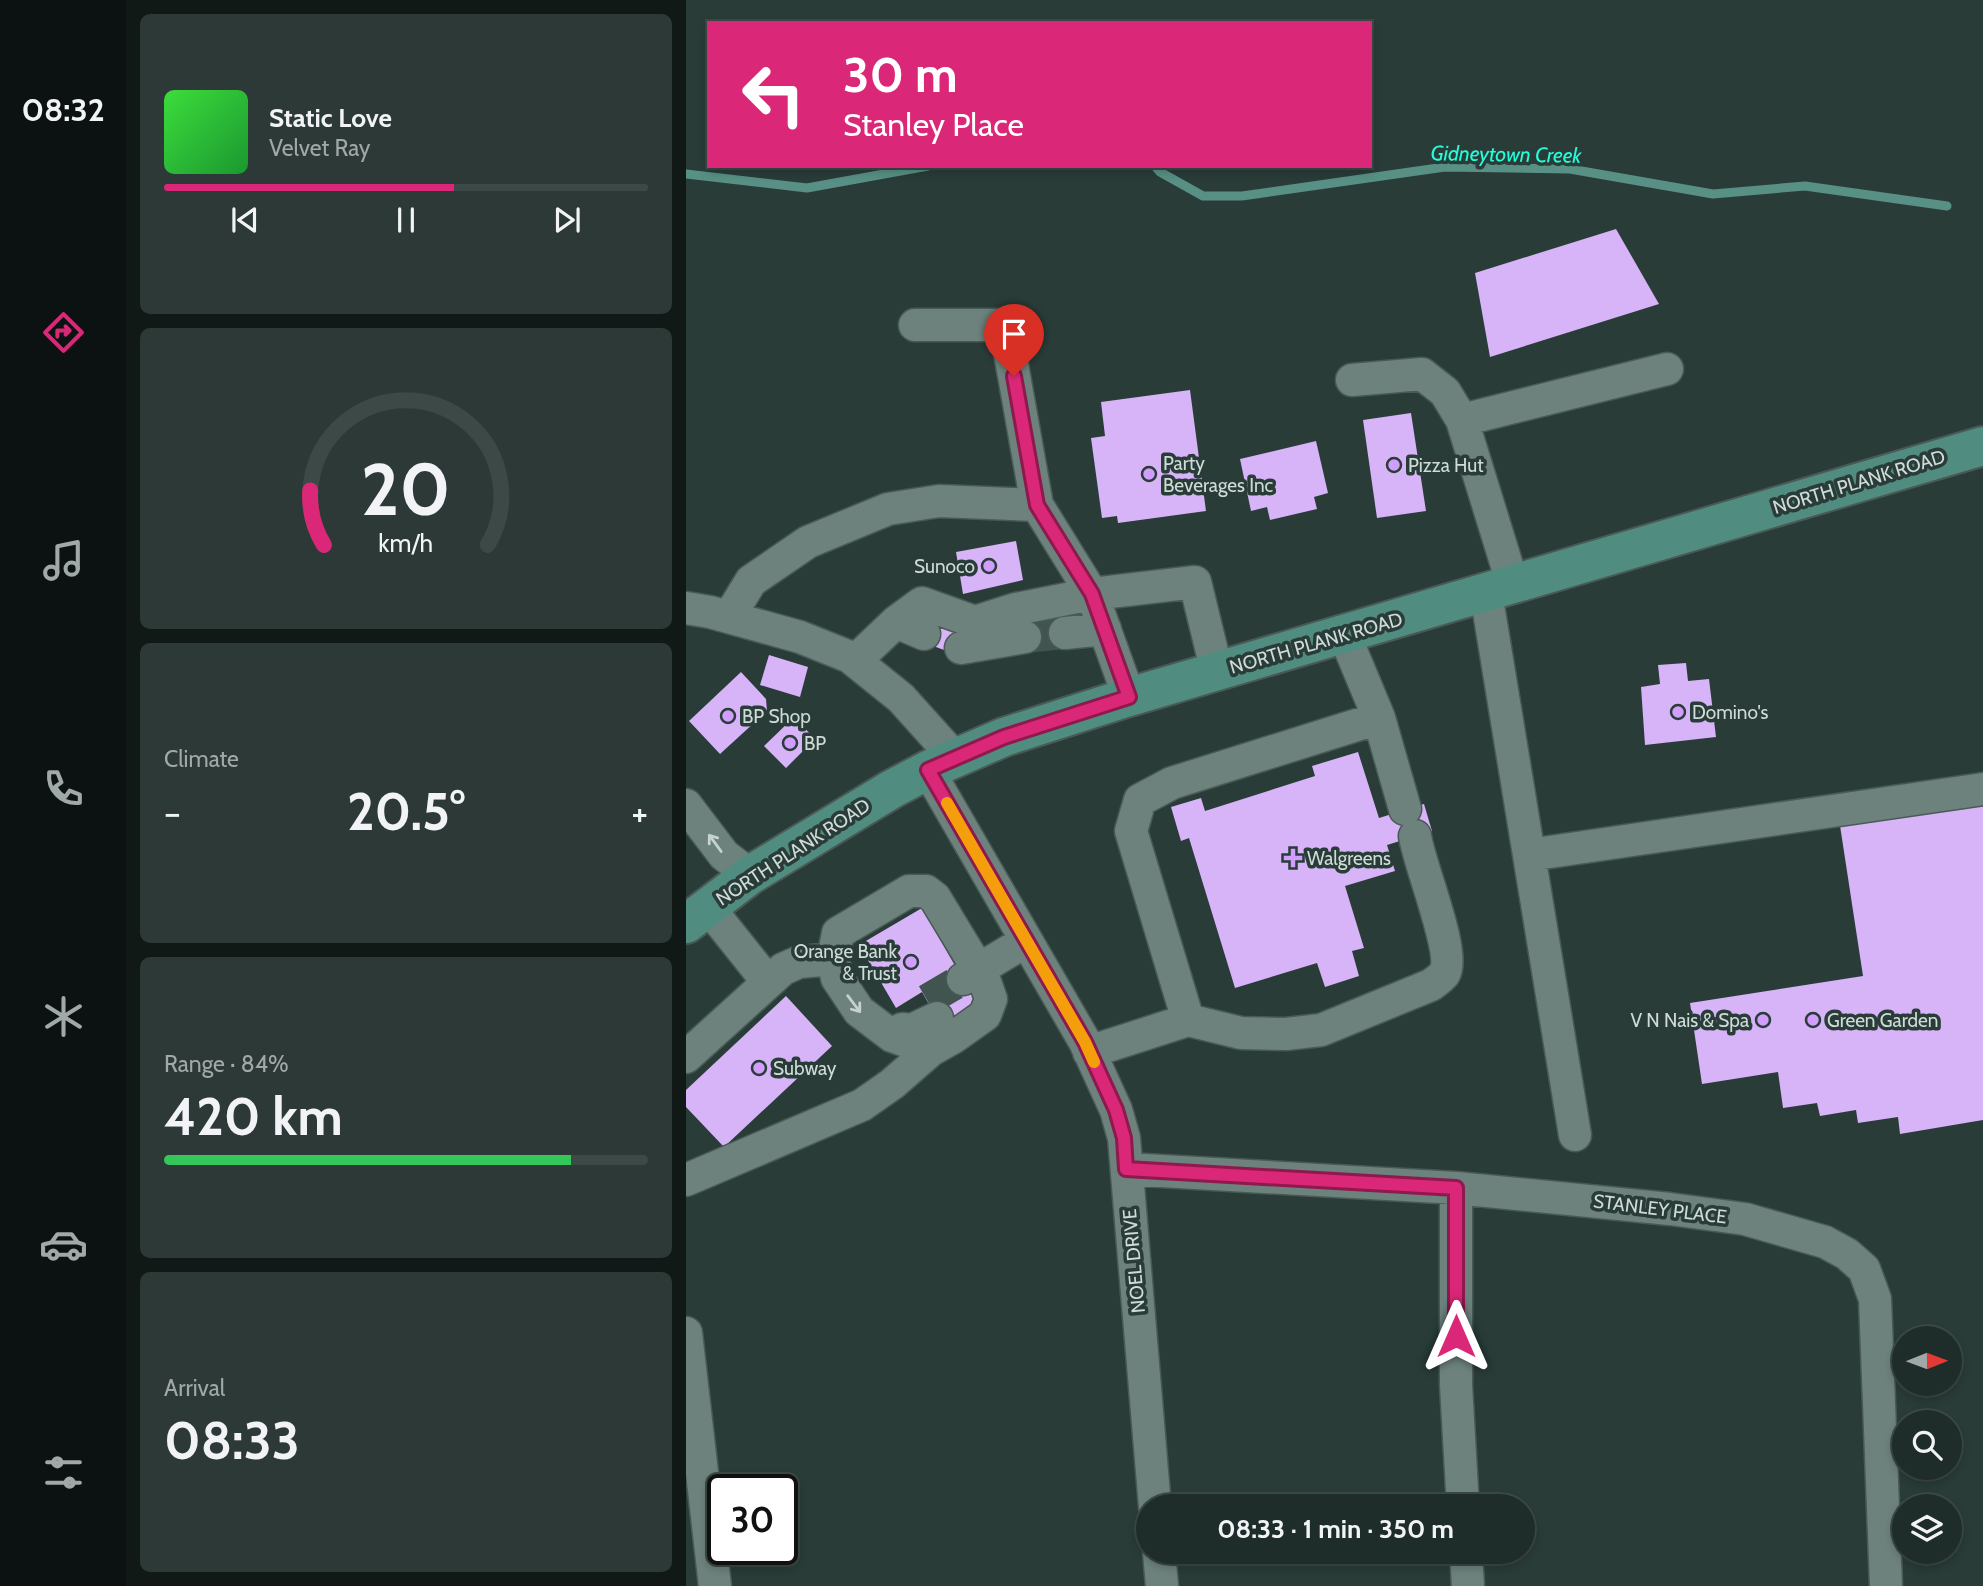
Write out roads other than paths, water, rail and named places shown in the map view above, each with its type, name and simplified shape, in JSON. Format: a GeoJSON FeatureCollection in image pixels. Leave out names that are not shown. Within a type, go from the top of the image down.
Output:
{"type":"FeatureCollection","features":[{"type":"Feature","properties":{"kind":"main road","name":"NORTH PLANK ROAD"},"geometry":{"type":"LineString","coordinates":[[697,916],[750,875],[892,789],[1004,737],[1129,697],[1983,446]]}},
{"type":"Feature","properties":{"kind":"street"},"geometry":{"type":"LineString","coordinates":[[915,325],[1005,325],[1037,505],[1092,594],[1129,697]]}},
{"type":"Feature","properties":{"kind":"street"},"geometry":{"type":"LineString","coordinates":[[1462,420],[1667,369]]}},
{"type":"Feature","properties":{"kind":"street"},"geometry":{"type":"LineString","coordinates":[[1352,380],[1422,374],[1445,393],[1462,420],[1500,589],[1529,855],[1575,1135]]}},
{"type":"Feature","properties":{"kind":"street"},"geometry":{"type":"LineString","coordinates":[[729,617],[751,581],[808,542],[888,509],[939,501],[1037,505]]}},
{"type":"Feature","properties":{"kind":"street"},"geometry":{"type":"LineString","coordinates":[[974,637],[1016,609],[1092,594],[1195,582],[1217,672]]}},
{"type":"Feature","properties":{"kind":"street"},"geometry":{"type":"LineString","coordinates":[[855,661],[896,622],[922,603],[974,637],[1025,637]]}},
{"type":"Feature","properties":{"kind":"street","name":"NOEL DRIVE"},"geometry":{"type":"LineString","coordinates":[[686,608],[800,636],[855,661],[901,698],[941,764],[1026,941],[1089,1052],[1116,1110],[1124,1138],[1154,1494]]}},
{"type":"Feature","properties":{"kind":"street"},"geometry":{"type":"LineString","coordinates":[[896,622],[924,634]]}},
{"type":"Feature","properties":{"kind":"street"},"geometry":{"type":"LineString","coordinates":[[1065,633],[1105,629]]}},
{"type":"Feature","properties":{"kind":"street"},"geometry":{"type":"LineString","coordinates":[[1089,1052],[1188,1020],[1241,1033],[1286,1034],[1321,1030],[1431,985],[1444,974],[1447,954],[1410,823],[1379,718],[1344,635]]}},
{"type":"Feature","properties":{"kind":"street"},"geometry":{"type":"LineString","coordinates":[[1188,1020],[1131,831],[1140,800],[1172,783],[1379,718]]}},
{"type":"Feature","properties":{"kind":"street"},"geometry":{"type":"LineString","coordinates":[[1529,855],[1983,789]]}},
{"type":"Feature","properties":{"kind":"street"},"geometry":{"type":"LineString","coordinates":[[687,809],[724,855],[750,875]]}},
{"type":"Feature","properties":{"kind":"street"},"geometry":{"type":"LineString","coordinates":[[692,1167],[862,1105],[892,1084],[931,1050],[985,1015],[991,999],[975,983],[935,898],[926,891],[909,891],[838,933],[833,960],[837,978],[859,1011],[931,1050]]}},
{"type":"Feature","properties":{"kind":"street"},"geometry":{"type":"LineString","coordinates":[[697,916],[768,982]]}},
{"type":"Feature","properties":{"kind":"street"},"geometry":{"type":"LineString","coordinates":[[975,983],[1026,941]]}},
{"type":"Feature","properties":{"kind":"street"},"geometry":{"type":"LineString","coordinates":[[686,1057],[783,969],[799,962],[833,960]]}},
{"type":"Feature","properties":{"kind":"street"},"geometry":{"type":"LineString","coordinates":[[897,1032],[904,1014],[932,1009]]}},
{"type":"Feature","properties":{"kind":"street","name":"STANLEY PLACE"},"geometry":{"type":"LineString","coordinates":[[1126,1169],[1456,1188],[1670,1209],[1745,1219],[1825,1242],[1847,1254],[1864,1269],[1875,1299],[1886,1586]]}},
{"type":"Feature","properties":{"kind":"street"},"geometry":{"type":"LineString","coordinates":[[1456,1188],[1456,1385],[1462,1494]]}},
{"type":"Feature","properties":{"kind":"street"},"geometry":{"type":"LineString","coordinates":[[686,1333],[715,1586]]}},
{"type":"Feature","properties":{"kind":"street"},"geometry":{"type":"LineString","coordinates":[[1160,1564],[1162,1586]]}},
{"type":"Feature","properties":{"kind":"street"},"geometry":{"type":"LineString","coordinates":[[1467,1564],[1468,1586]]}},
{"type":"Feature","properties":{"kind":"waterway","name":"Gidneytown Creek"},"geometry":{"type":"LineString","coordinates":[[1157,168],[1203,196],[1242,196],[1445,167],[1570,169],[1713,194],[1805,186],[1947,206]]}},
{"type":"Feature","properties":{"kind":"waterway","name":"Gidneytown Creek"},"geometry":{"type":"LineString","coordinates":[[686,174],[807,188],[917,168]]}},
{"type":"Feature","properties":{"kind":"tunnel"},"geometry":{"type":"LineString","coordinates":[[1025,637],[1065,633]]}},
{"type":"Feature","properties":{"kind":"tunnel"},"geometry":{"type":"LineString","coordinates":[[927,1000],[963,979]]}},
{"type":"Feature","properties":{"kind":"place","name":"Pizza Hut"},"geometry":{"type":"Point","coordinates":[1394,465]}},
{"type":"Feature","properties":{"kind":"place","name":"Party Beverages Inc"},"geometry":{"type":"Point","coordinates":[1149,474]}},
{"type":"Feature","properties":{"kind":"place","name":"Sunoco"},"geometry":{"type":"Point","coordinates":[989,566]}},
{"type":"Feature","properties":{"kind":"place","name":"Domino's"},"geometry":{"type":"Point","coordinates":[1678,712]}},
{"type":"Feature","properties":{"kind":"place","name":"BP Shop"},"geometry":{"type":"Point","coordinates":[728,716]}},
{"type":"Feature","properties":{"kind":"place","name":"BP"},"geometry":{"type":"Point","coordinates":[790,743]}},
{"type":"Feature","properties":{"kind":"place","name":"Walgreens"},"geometry":{"type":"Point","coordinates":[1293,858]}},
{"type":"Feature","properties":{"kind":"place","name":"Orange Bank & Trust"},"geometry":{"type":"Point","coordinates":[911,962]}},
{"type":"Feature","properties":{"kind":"place","name":"V N Nais & Spa"},"geometry":{"type":"Point","coordinates":[1763,1020]}},
{"type":"Feature","properties":{"kind":"place","name":"Green Garden"},"geometry":{"type":"Point","coordinates":[1813,1020]}},
{"type":"Feature","properties":{"kind":"place","name":"Subway"},"geometry":{"type":"Point","coordinates":[759,1068]}}]}
